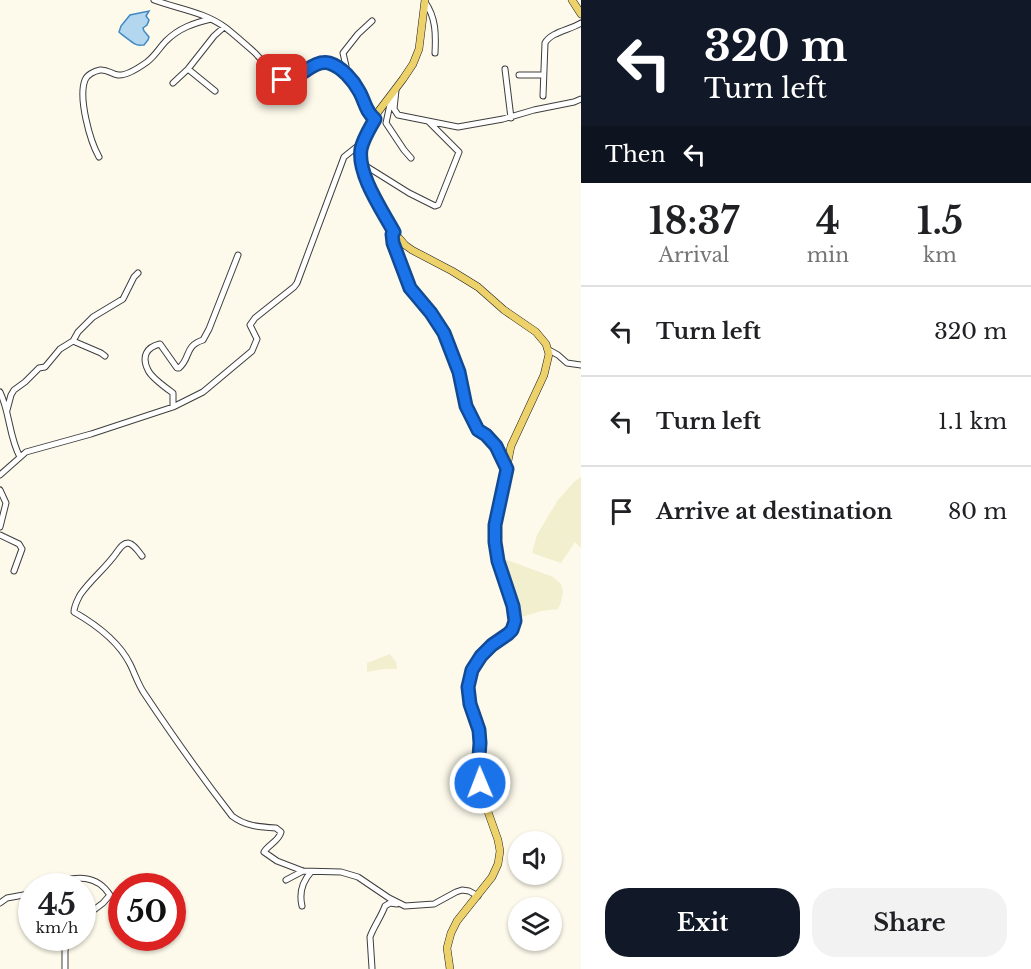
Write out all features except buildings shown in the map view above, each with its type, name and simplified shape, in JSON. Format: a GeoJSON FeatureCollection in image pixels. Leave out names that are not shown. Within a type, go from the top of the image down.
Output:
{"type":"FeatureCollection","features":[{"type":"Feature","properties":{"kind":"main road"},"geometry":{"type":"LineString","coordinates":[[572,0],[581,14]]}},
{"type":"Feature","properties":{"kind":"main road"},"geometry":{"type":"LineString","coordinates":[[425,1],[419,49],[413,64],[375,119],[361,148],[361,164],[366,181],[400,240],[412,250],[478,287],[504,310],[536,332],[549,350],[547,369],[511,446],[495,525],[498,561],[513,606],[515,621],[512,630],[481,656],[472,670],[468,687],[470,704],[479,730],[478,771],[482,795],[500,851],[498,864],[492,878],[451,933],[447,948],[450,969]]}},
{"type":"Feature","properties":{"kind":"street"},"geometry":{"type":"LineString","coordinates":[[154,0],[211,19],[224,27],[282,80],[292,78],[319,63],[331,64],[343,71],[354,83],[360,92],[366,110],[375,119]]}},
{"type":"Feature","properties":{"kind":"street"},"geometry":{"type":"LineString","coordinates":[[425,1],[435,23],[435,53]]}},
{"type":"Feature","properties":{"kind":"street"},"geometry":{"type":"LineString","coordinates":[[99,157],[93,147],[88,129],[84,93],[87,77],[99,70],[118,75],[131,70],[148,61],[177,32],[188,25],[211,19]]}},
{"type":"Feature","properties":{"kind":"street"},"geometry":{"type":"LineString","coordinates":[[343,71],[345,66],[343,53],[372,21]]}},
{"type":"Feature","properties":{"kind":"street"},"geometry":{"type":"LineString","coordinates":[[543,96],[545,43],[551,35],[569,30],[581,23]]}},
{"type":"Feature","properties":{"kind":"street"},"geometry":{"type":"LineString","coordinates":[[173,83],[224,27]]}},
{"type":"Feature","properties":{"kind":"street"},"geometry":{"type":"LineString","coordinates":[[188,69],[215,91]]}},
{"type":"Feature","properties":{"kind":"street"},"geometry":{"type":"LineString","coordinates":[[505,69],[511,118]]}},
{"type":"Feature","properties":{"kind":"street"},"geometry":{"type":"LineString","coordinates":[[519,75],[543,75]]}},
{"type":"Feature","properties":{"kind":"street"},"geometry":{"type":"LineString","coordinates":[[394,92],[394,109],[398,115],[458,127],[511,118],[581,99]]}},
{"type":"Feature","properties":{"kind":"street"},"geometry":{"type":"LineString","coordinates":[[394,92],[386,123],[411,158]]}},
{"type":"Feature","properties":{"kind":"street"},"geometry":{"type":"LineString","coordinates":[[361,164],[409,193],[435,206],[438,205],[459,152],[429,122]]}},
{"type":"Feature","properties":{"kind":"street"},"geometry":{"type":"LineString","coordinates":[[0,475],[26,452],[91,434],[173,407],[202,392],[252,351],[256,339],[250,325],[255,318],[297,283],[344,158],[365,140]]}},
{"type":"Feature","properties":{"kind":"street"},"geometry":{"type":"LineString","coordinates":[[394,232],[392,234],[393,243],[410,288],[444,333],[459,372],[466,406],[478,430],[496,446],[507,469]]}},
{"type":"Feature","properties":{"kind":"street"},"geometry":{"type":"LineString","coordinates":[[173,407],[173,393],[148,370],[145,357],[147,350],[160,344],[177,368],[183,365],[190,347],[203,340],[209,329],[238,255]]}},
{"type":"Feature","properties":{"kind":"street"},"geometry":{"type":"LineString","coordinates":[[7,410],[14,390],[39,368],[45,367],[60,349],[73,341],[78,332],[93,317],[123,299],[138,273]]}},
{"type":"Feature","properties":{"kind":"street"},"geometry":{"type":"LineString","coordinates":[[73,341],[105,356]]}},
{"type":"Feature","properties":{"kind":"street"},"geometry":{"type":"LineString","coordinates":[[549,350],[567,363],[581,365]]}},
{"type":"Feature","properties":{"kind":"street"},"geometry":{"type":"LineString","coordinates":[[0,392],[20,457]]}},
{"type":"Feature","properties":{"kind":"street"},"geometry":{"type":"LineString","coordinates":[[0,490],[6,503],[0,527]]}},
{"type":"Feature","properties":{"kind":"street"},"geometry":{"type":"LineString","coordinates":[[0,535],[19,544],[22,549],[14,571]]}},
{"type":"Feature","properties":{"kind":"street"},"geometry":{"type":"LineString","coordinates":[[142,556],[129,543],[120,547],[110,562],[85,588],[74,606],[74,612],[105,634],[127,658],[143,692],[189,760],[232,816],[239,822],[276,828],[281,832],[279,838],[264,852],[277,861],[303,871],[341,872],[358,877],[401,904]]}},
{"type":"Feature","properties":{"kind":"street"},"geometry":{"type":"LineString","coordinates":[[286,880],[303,871]]}},
{"type":"Feature","properties":{"kind":"street"},"geometry":{"type":"LineString","coordinates":[[302,906],[301,891],[311,872]]}},
{"type":"Feature","properties":{"kind":"street"},"geometry":{"type":"LineString","coordinates":[[96,882],[110,895],[96,909]]}},
{"type":"Feature","properties":{"kind":"street"},"geometry":{"type":"LineString","coordinates":[[372,968],[370,937],[385,906],[390,903],[420,906],[434,904],[462,890],[478,896]]}},
{"type":"Feature","properties":{"kind":"street"},"geometry":{"type":"LineString","coordinates":[[0,903],[7,898],[18,896]]}},
{"type":"Feature","properties":{"kind":"street"},"geometry":{"type":"LineString","coordinates":[[65,951],[65,969]]}},
{"type":"Feature","properties":{"kind":"shaded area"},"geometry":{"type":"Polygon","coordinates":[[[581,477],[581,548],[575,542],[561,563],[532,553],[537,535],[558,500],[581,477]]]}},
{"type":"Feature","properties":{"kind":"shaded area"},"geometry":{"type":"Polygon","coordinates":[[[502,558],[553,577],[561,584],[563,592],[558,609],[522,617],[502,558]]]}},
{"type":"Feature","properties":{"kind":"shaded area"},"geometry":{"type":"Polygon","coordinates":[[[390,654],[396,662],[397,669],[367,672],[367,663],[390,654]]]}},
{"type":"Feature","properties":{"kind":"water"},"geometry":{"type":"Polygon","coordinates":[[[149,11],[146,16],[149,20],[143,28],[149,37],[144,45],[136,45],[119,32],[130,15],[149,11]]]}},
{"type":"Feature","properties":{"kind":"route"},"geometry":{"type":"LineString","coordinates":[[282,80],[292,78],[319,63],[331,64],[345,73],[360,92],[366,110],[375,119],[361,148],[361,164],[366,181],[394,232],[392,234],[393,243],[410,288],[444,333],[459,372],[466,406],[478,430],[496,446],[507,469],[495,525],[495,542],[515,621],[512,630],[481,656],[472,670],[468,687],[470,704],[479,730],[480,783]]}}]}
